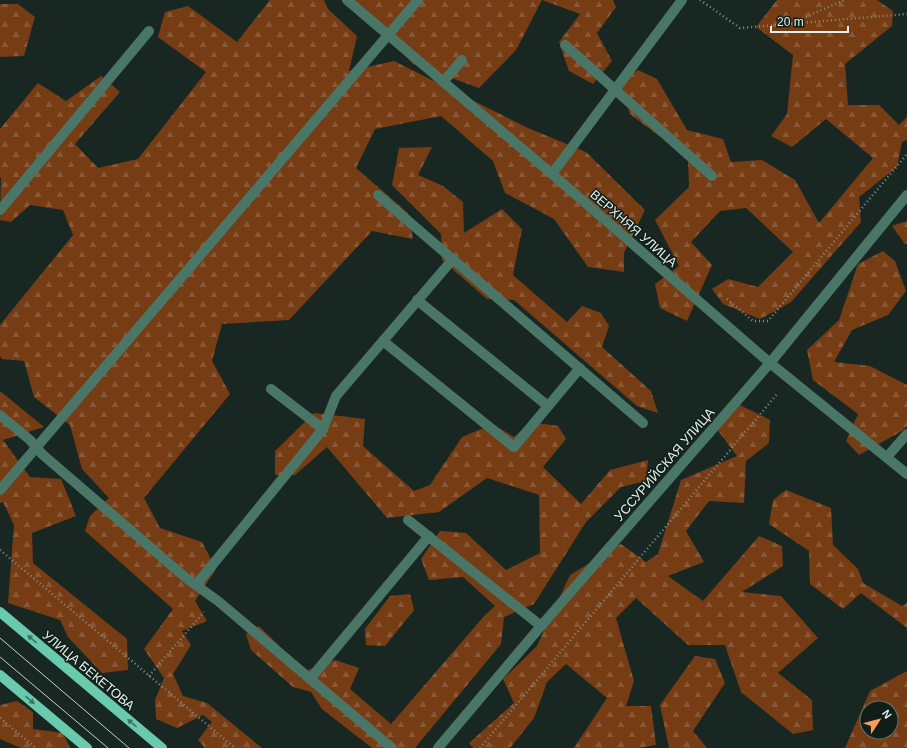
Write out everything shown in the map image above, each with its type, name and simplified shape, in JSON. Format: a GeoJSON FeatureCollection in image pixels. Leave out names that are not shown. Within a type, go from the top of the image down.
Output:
{"type":"FeatureCollection","features":[{"type":"Feature","properties":{"kind":"main road","name":"УЛИЦА БЕКЕТОВА"},"geometry":{"type":"LineString","coordinates":[[0,612],[162,748]]}},
{"type":"Feature","properties":{"kind":"main road"},"geometry":{"type":"LineString","coordinates":[[0,675],[87,748]]}},
{"type":"Feature","properties":{"kind":"street","name":"ВЕРХНЯЯ УЛИЦА"},"geometry":{"type":"LineString","coordinates":[[347,0],[552,174],[770,363],[907,474]]}},
{"type":"Feature","properties":{"kind":"street"},"geometry":{"type":"LineString","coordinates":[[0,490],[389,36],[418,0]]}},
{"type":"Feature","properties":{"kind":"street"},"geometry":{"type":"LineString","coordinates":[[552,174],[682,0]]}},
{"type":"Feature","properties":{"kind":"street"},"geometry":{"type":"LineString","coordinates":[[0,210],[148,31]]}},
{"type":"Feature","properties":{"kind":"street"},"geometry":{"type":"LineString","coordinates":[[565,45],[712,176]]}},
{"type":"Feature","properties":{"kind":"street"},"geometry":{"type":"LineString","coordinates":[[443,82],[462,60]]}},
{"type":"Feature","properties":{"kind":"street"},"geometry":{"type":"LineString","coordinates":[[378,195],[643,422]]}},
{"type":"Feature","properties":{"kind":"street","name":"УССУРИЙСКАЯ УЛИЦА"},"geometry":{"type":"LineString","coordinates":[[438,748],[541,626],[770,363],[907,195]]}},
{"type":"Feature","properties":{"kind":"street"},"geometry":{"type":"LineString","coordinates":[[196,585],[323,430],[336,396],[453,259]]}},
{"type":"Feature","properties":{"kind":"street"},"geometry":{"type":"LineString","coordinates":[[417,300],[548,406]]}},
{"type":"Feature","properties":{"kind":"street"},"geometry":{"type":"LineString","coordinates":[[382,341],[514,447],[580,368]]}},
{"type":"Feature","properties":{"kind":"street"},"geometry":{"type":"LineString","coordinates":[[271,389],[323,430]]}},
{"type":"Feature","properties":{"kind":"street"},"geometry":{"type":"LineString","coordinates":[[0,415],[30,440],[42,454],[186,578],[215,599],[392,748]]}},
{"type":"Feature","properties":{"kind":"street"},"geometry":{"type":"LineString","coordinates":[[887,457],[907,434]]}},
{"type":"Feature","properties":{"kind":"street"},"geometry":{"type":"LineString","coordinates":[[408,520],[541,626]]}},
{"type":"Feature","properties":{"kind":"street"},"geometry":{"type":"LineString","coordinates":[[310,679],[429,536]]}},
{"type":"Feature","properties":{"kind":"path"},"geometry":{"type":"LineString","coordinates":[[700,0],[740,28],[907,14]]}},
{"type":"Feature","properties":{"kind":"path"},"geometry":{"type":"LineString","coordinates":[[789,24],[845,0]]}},
{"type":"Feature","properties":{"kind":"path"},"geometry":{"type":"LineString","coordinates":[[723,296],[753,321],[768,321],[907,154]]}},
{"type":"Feature","properties":{"kind":"path"},"geometry":{"type":"LineString","coordinates":[[480,748],[790,379]]}},
{"type":"Feature","properties":{"kind":"path"},"geometry":{"type":"LineString","coordinates":[[0,550],[235,748]]}},
{"type":"Feature","properties":{"kind":"path"},"geometry":{"type":"LineString","coordinates":[[149,676],[215,599]]}},
{"type":"Feature","properties":{"kind":"path"},"geometry":{"type":"LineString","coordinates":[[0,718],[36,748]]}},
{"type":"Feature","properties":{"kind":"green space"},"geometry":{"type":"Polygon","coordinates":[[[270,0],[324,0],[328,9],[357,36],[349,71],[394,61],[528,128],[586,152],[645,210],[624,253],[624,272],[588,267],[554,219],[505,193],[493,161],[441,116],[375,129],[356,168],[408,213],[413,239],[372,231],[289,320],[222,324],[212,361],[230,394],[144,498],[160,528],[202,542],[216,569],[195,601],[207,621],[182,631],[191,645],[173,674],[183,696],[207,703],[262,748],[205,748],[198,740],[212,722],[203,715],[177,728],[156,719],[155,700],[164,678],[144,649],[173,609],[85,531],[90,516],[109,498],[82,469],[70,425],[34,397],[24,361],[2,359],[0,356],[0,325],[73,235],[63,210],[30,205],[11,222],[0,220],[0,129],[38,83],[66,101],[101,76],[120,92],[75,144],[98,168],[138,159],[206,72],[158,37],[165,12],[188,6],[237,42],[270,0]]]}},
{"type":"Feature","properties":{"kind":"green space"},"geometry":{"type":"Polygon","coordinates":[[[354,0],[542,0],[516,50],[479,88],[413,64],[354,0]]]}},
{"type":"Feature","properties":{"kind":"green space"},"geometry":{"type":"Polygon","coordinates":[[[542,0],[613,0],[616,7],[597,33],[612,61],[593,84],[569,71],[559,42],[580,14],[542,0]]]}},
{"type":"Feature","properties":{"kind":"green space"},"geometry":{"type":"Polygon","coordinates":[[[777,0],[877,0],[893,11],[892,26],[845,64],[848,105],[879,105],[899,125],[907,117],[907,140],[902,142],[897,167],[859,197],[861,222],[791,302],[760,319],[723,304],[712,289],[728,279],[758,287],[793,252],[746,208],[720,211],[691,242],[712,265],[687,321],[660,308],[655,284],[679,266],[655,220],[689,187],[688,158],[630,114],[619,82],[638,70],[657,79],[687,130],[723,139],[731,162],[762,160],[795,180],[819,223],[873,158],[826,119],[792,147],[771,136],[787,114],[793,55],[756,27],[777,0]]]}},
{"type":"Feature","properties":{"kind":"green space"},"geometry":{"type":"Polygon","coordinates":[[[0,4],[18,4],[35,17],[24,56],[0,57],[0,4]]]}},
{"type":"Feature","properties":{"kind":"green space"},"geometry":{"type":"Polygon","coordinates":[[[432,147],[418,175],[443,186],[463,202],[464,233],[502,209],[522,229],[513,275],[567,322],[582,306],[601,313],[609,326],[602,347],[651,391],[658,413],[637,406],[514,300],[487,299],[442,260],[441,234],[392,185],[399,148],[432,147]]]}},
{"type":"Feature","properties":{"kind":"green space"},"geometry":{"type":"Polygon","coordinates":[[[907,221],[907,244],[905,244],[892,226],[907,221]]]}},
{"type":"Feature","properties":{"kind":"green space"},"geometry":{"type":"Polygon","coordinates":[[[883,251],[895,261],[906,291],[888,315],[852,330],[834,362],[870,366],[907,385],[907,426],[902,431],[859,455],[846,441],[858,414],[813,380],[807,350],[839,320],[858,264],[883,251]]]}},
{"type":"Feature","properties":{"kind":"green space"},"geometry":{"type":"Polygon","coordinates":[[[0,391],[44,427],[3,440],[30,477],[61,479],[76,516],[32,533],[33,563],[127,639],[128,670],[102,673],[68,637],[60,620],[8,603],[14,525],[3,502],[0,503],[0,391]]]}},
{"type":"Feature","properties":{"kind":"green space"},"geometry":{"type":"Polygon","coordinates":[[[732,401],[770,420],[769,443],[746,461],[744,503],[709,501],[686,531],[704,562],[668,576],[703,601],[759,536],[782,546],[783,566],[742,592],[781,596],[818,638],[778,673],[812,700],[813,730],[793,734],[741,692],[725,645],[688,645],[636,598],[616,618],[634,681],[626,706],[651,706],[656,745],[638,748],[574,748],[607,698],[566,664],[547,682],[534,718],[510,748],[473,748],[469,743],[514,703],[503,679],[537,646],[570,575],[621,544],[646,562],[658,554],[681,480],[737,456],[713,424],[732,401]]]}},
{"type":"Feature","properties":{"kind":"green space"},"geometry":{"type":"Polygon","coordinates":[[[314,413],[365,419],[363,446],[414,491],[430,485],[462,437],[493,424],[514,437],[531,422],[558,426],[566,439],[543,467],[581,504],[610,470],[648,460],[646,481],[621,487],[586,522],[534,604],[504,617],[501,644],[415,748],[372,748],[322,709],[311,692],[293,687],[251,650],[246,634],[259,626],[305,671],[335,660],[359,668],[350,689],[391,724],[485,615],[495,606],[463,577],[429,580],[421,559],[440,531],[466,533],[506,570],[540,553],[539,495],[487,478],[439,512],[387,518],[327,447],[295,475],[275,475],[275,451],[314,413]]]}},
{"type":"Feature","properties":{"kind":"green space"},"geometry":{"type":"Polygon","coordinates":[[[786,490],[831,508],[833,545],[858,569],[863,583],[902,606],[907,603],[907,628],[861,593],[843,609],[810,584],[809,551],[769,524],[773,500],[786,490]]]}},
{"type":"Feature","properties":{"kind":"green space"},"geometry":{"type":"Polygon","coordinates":[[[410,594],[414,610],[385,646],[366,645],[365,629],[390,596],[410,594]]]}},
{"type":"Feature","properties":{"kind":"green space"},"geometry":{"type":"Polygon","coordinates":[[[695,656],[715,659],[725,683],[693,731],[707,748],[669,748],[660,705],[695,656]]]}},
{"type":"Feature","properties":{"kind":"green space"},"geometry":{"type":"Polygon","coordinates":[[[907,671],[907,748],[845,748],[859,716],[859,740],[899,740],[899,700],[866,700],[870,691],[907,671]]]}},
{"type":"Feature","properties":{"kind":"green space"},"geometry":{"type":"Polygon","coordinates":[[[17,701],[33,712],[33,729],[63,733],[70,748],[21,748],[0,739],[0,705],[17,701]]]}},
{"type":"Feature","properties":{"kind":"tram line"},"geometry":{"type":"LineString","coordinates":[[0,638],[129,748]]}},
{"type":"Feature","properties":{"kind":"tram line"},"geometry":{"type":"LineString","coordinates":[[0,657],[108,748]]}}]}
